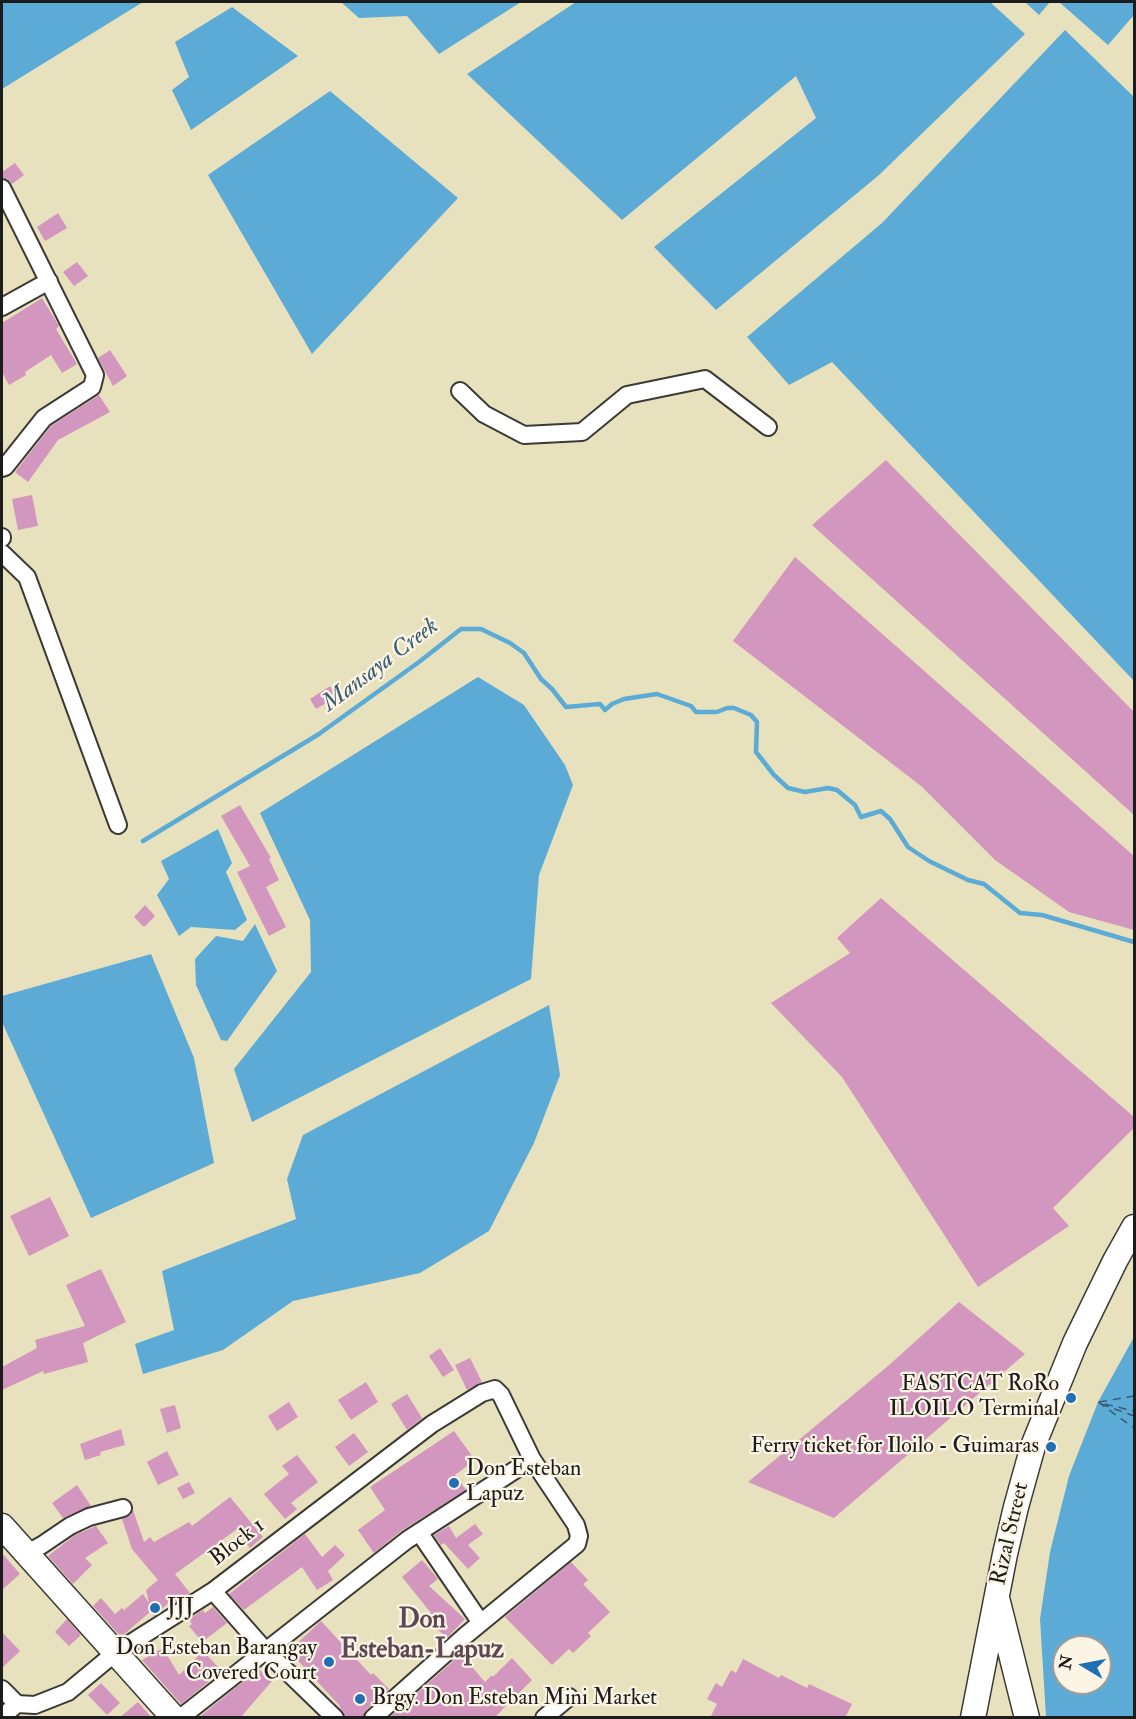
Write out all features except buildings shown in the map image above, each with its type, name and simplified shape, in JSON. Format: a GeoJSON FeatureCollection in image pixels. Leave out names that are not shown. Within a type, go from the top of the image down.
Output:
{"type":"FeatureCollection","features":[{"type":"Feature","properties":{"kind":"main road","name":"Rizal Street"},"geometry":{"type":"LineString","coordinates":[[973,1718],[997,1593],[1016,1507],[1033,1446],[1075,1343],[1134,1227]]}},
{"type":"Feature","properties":{"kind":"main road"},"geometry":{"type":"LineString","coordinates":[[2,1526],[174,1718]]}},
{"type":"Feature","properties":{"kind":"main road"},"geometry":{"type":"LineString","coordinates":[[997,1593],[1027,1718]]}},
{"type":"Feature","properties":{"kind":"street"},"geometry":{"type":"LineString","coordinates":[[2,188],[94,375],[92,387],[44,418],[2,468]]}},
{"type":"Feature","properties":{"kind":"street"},"geometry":{"type":"LineString","coordinates":[[2,307],[49,281]]}},
{"type":"Feature","properties":{"kind":"street"},"geometry":{"type":"LineString","coordinates":[[460,392],[484,414],[524,435],[582,432],[627,394],[705,379],[768,426]]}},
{"type":"Feature","properties":{"kind":"street"},"geometry":{"type":"LineString","coordinates":[[2,554],[27,577],[118,825]]}},
{"type":"Feature","properties":{"kind":"street","name":"Block 1"},"geometry":{"type":"LineString","coordinates":[[17,1704],[36,1705],[68,1692],[115,1653],[213,1591],[432,1424],[482,1393],[495,1389],[501,1395],[532,1459]]}},
{"type":"Feature","properties":{"kind":"street"},"geometry":{"type":"LineString","coordinates":[[180,1718],[419,1532],[532,1459],[576,1526],[579,1536],[577,1544],[480,1623],[373,1718]]}},
{"type":"Feature","properties":{"kind":"street"},"geometry":{"type":"LineString","coordinates":[[26,1554],[70,1526],[89,1517],[123,1508]]}},
{"type":"Feature","properties":{"kind":"street"},"geometry":{"type":"LineString","coordinates":[[419,1532],[480,1623]]}},
{"type":"Feature","properties":{"kind":"street"},"geometry":{"type":"LineString","coordinates":[[213,1591],[265,1650],[335,1718]]}},
{"type":"Feature","properties":{"kind":"street"},"geometry":{"type":"LineString","coordinates":[[2,1689],[17,1704],[2,1716]]}},
{"type":"Feature","properties":{"kind":"street"},"geometry":{"type":"LineString","coordinates":[[544,1718],[569,1697]]}},
{"type":"Feature","properties":{"kind":"water"},"geometry":{"type":"Polygon","coordinates":[[[2,2],[143,2],[2,89],[2,2]]]}},
{"type":"Feature","properties":{"kind":"water"},"geometry":{"type":"Polygon","coordinates":[[[341,2],[521,2],[439,54],[407,16],[359,18],[341,2]]]}},
{"type":"Feature","properties":{"kind":"water"},"geometry":{"type":"Polygon","coordinates":[[[576,2],[990,2],[1025,34],[879,175],[716,310],[654,247],[816,118],[796,76],[622,220],[467,74],[576,2]]]}},
{"type":"Feature","properties":{"kind":"water"},"geometry":{"type":"Polygon","coordinates":[[[1025,2],[1050,2],[1039,15],[1025,2]]]}},
{"type":"Feature","properties":{"kind":"water"},"geometry":{"type":"Polygon","coordinates":[[[1059,2],[1134,2],[1134,15],[1108,45],[1059,2]]]}},
{"type":"Feature","properties":{"kind":"water"},"geometry":{"type":"Polygon","coordinates":[[[232,7],[298,56],[191,130],[172,90],[189,77],[175,42],[232,7]]]}},
{"type":"Feature","properties":{"kind":"water"},"geometry":{"type":"Polygon","coordinates":[[[1065,30],[1134,97],[1134,681],[832,362],[789,385],[747,337],[882,223],[1065,30]]]}},
{"type":"Feature","properties":{"kind":"water"},"geometry":{"type":"Polygon","coordinates":[[[330,91],[458,198],[312,354],[208,175],[330,91]]]}},
{"type":"Feature","properties":{"kind":"water"},"geometry":{"type":"Polygon","coordinates":[[[478,677],[524,705],[565,765],[573,785],[539,875],[531,979],[252,1122],[234,1069],[311,972],[310,920],[260,813],[478,677]]]}},
{"type":"Feature","properties":{"kind":"water"},"geometry":{"type":"Polygon","coordinates":[[[218,829],[232,863],[226,872],[247,920],[235,930],[191,927],[179,936],[157,895],[169,879],[161,861],[218,829]]]}},
{"type":"Feature","properties":{"kind":"water"},"geometry":{"type":"Polygon","coordinates":[[[255,924],[277,971],[227,1041],[221,1040],[196,985],[195,959],[216,936],[243,941],[255,924]]]}},
{"type":"Feature","properties":{"kind":"water"},"geometry":{"type":"Polygon","coordinates":[[[151,954],[194,1058],[214,1163],[91,1218],[2,1022],[2,996],[151,954]]]}},
{"type":"Feature","properties":{"kind":"water"},"geometry":{"type":"Polygon","coordinates":[[[549,1005],[560,1075],[534,1143],[489,1231],[420,1273],[293,1301],[223,1350],[143,1374],[135,1344],[174,1330],[162,1271],[296,1219],[287,1179],[303,1135],[549,1005]]]}},
{"type":"Feature","properties":{"kind":"water"},"geometry":{"type":"Polygon","coordinates":[[[1134,1337],[1134,1717],[1046,1717],[1040,1619],[1050,1552],[1069,1476],[1098,1402],[1134,1337]]]}},
{"type":"Feature","properties":{"kind":"waterway","name":"Mansaya Creek"},"geometry":{"type":"LineString","coordinates":[[143,841],[319,734],[461,629],[481,629],[510,643],[524,653],[541,679],[566,707],[600,704],[605,710],[624,699],[657,694],[691,706],[696,712],[717,712],[734,708],[751,715],[757,722],[756,752],[774,775],[788,788],[805,792],[828,788],[837,790],[855,805],[861,817],[881,811],[890,819],[908,847],[929,861],[968,880],[984,884],[1020,913],[1042,915],[1134,942]]}},
{"type":"Feature","properties":{"kind":"ferry route"},"geometry":{"type":"LineString","coordinates":[[1099,1402],[1134,1396]]}},
{"type":"Feature","properties":{"kind":"ferry route"},"geometry":{"type":"LineString","coordinates":[[1098,1402],[1134,1428]]}},
{"type":"Feature","properties":{"kind":"ferry route"},"geometry":{"type":"LineString","coordinates":[[1101,1404],[1134,1416]]}},
{"type":"Feature","properties":{"kind":"ferry route"},"geometry":{"type":"LineString","coordinates":[[1105,1404],[1134,1411]]}},
{"type":"Feature","properties":{"kind":"place","name":"FASTCAT RoRo ILOILO Terminal"},"geometry":{"type":"Point","coordinates":[1071,1398]}},
{"type":"Feature","properties":{"kind":"place","name":"Ferry ticket for Iloilo - Guimaras"},"geometry":{"type":"Point","coordinates":[1051,1447]}},
{"type":"Feature","properties":{"kind":"place","name":"Don Esteban Lapuz"},"geometry":{"type":"Point","coordinates":[454,1483]}},
{"type":"Feature","properties":{"kind":"place","name":"JJJ"},"geometry":{"type":"Point","coordinates":[155,1608]}},
{"type":"Feature","properties":{"kind":"place","name":"Don Esteban Barangay Covered Court"},"geometry":{"type":"Point","coordinates":[329,1662]}},
{"type":"Feature","properties":{"kind":"place","name":"Brgy. Don Esteban Mini Market"},"geometry":{"type":"Point","coordinates":[360,1699]}},
{"type":"Feature","properties":{"kind":"district","name":"Don Esteban-Lapuz"},"geometry":{"type":"Point","coordinates":[422,1636]}}]}
